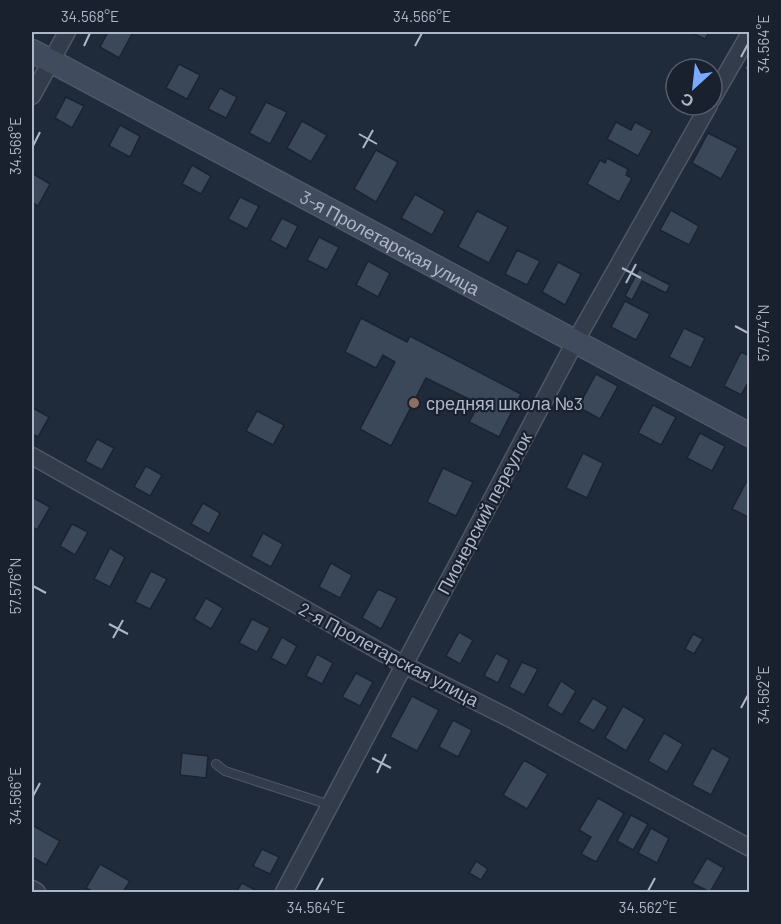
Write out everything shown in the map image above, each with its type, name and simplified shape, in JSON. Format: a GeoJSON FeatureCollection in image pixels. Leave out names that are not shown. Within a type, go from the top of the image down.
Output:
{"type":"FeatureCollection","features":[{"type":"Feature","properties":{"kind":"street"},"geometry":{"type":"LineString","coordinates":[[32,96],[41,56],[67,32]]}},
{"type":"Feature","properties":{"kind":"street"},"geometry":{"type":"LineString","coordinates":[[724,78],[750,33]]}},
{"type":"Feature","properties":{"kind":"street","name":"3-я Пролетарская улица"},"geometry":{"type":"LineString","coordinates":[[41,56],[750,435]]}},
{"type":"Feature","properties":{"kind":"street","name":"Пионерский переулок"},"geometry":{"type":"LineString","coordinates":[[284,892],[575,342],[702,117]]}},
{"type":"Feature","properties":{"kind":"street","name":"2-я Пролетарская улица"},"geometry":{"type":"LineString","coordinates":[[32,456],[404,665],[509,718],[750,848]]}},
{"type":"Feature","properties":{"kind":"street"},"geometry":{"type":"LineString","coordinates":[[32,889],[37,892]]}},
{"type":"Feature","properties":{"kind":"lane"},"geometry":{"type":"LineString","coordinates":[[216,764],[225,771],[330,806]]}},
{"type":"Feature","properties":{"kind":"building"},"geometry":{"type":"Polygon","coordinates":[[[108,32],[132,34],[119,58],[100,47],[108,32]]]}},
{"type":"Feature","properties":{"kind":"building"},"geometry":{"type":"Polygon","coordinates":[[[690,32],[709,32],[705,39],[690,32]]]}},
{"type":"Feature","properties":{"kind":"building"},"geometry":{"type":"Polygon","coordinates":[[[750,58],[750,72],[744,69],[750,58]]]}},
{"type":"Feature","properties":{"kind":"building"},"geometry":{"type":"Polygon","coordinates":[[[179,64],[200,75],[187,99],[166,88],[179,64]]]}},
{"type":"Feature","properties":{"kind":"building"},"geometry":{"type":"Polygon","coordinates":[[[220,88],[237,97],[226,118],[208,109],[220,88]]]}},
{"type":"Feature","properties":{"kind":"building"},"geometry":{"type":"Polygon","coordinates":[[[66,97],[84,106],[72,128],[55,118],[66,97]]]}},
{"type":"Feature","properties":{"kind":"building"},"geometry":{"type":"Polygon","coordinates":[[[266,102],[287,112],[270,144],[249,133],[266,102]]]}},
{"type":"Feature","properties":{"kind":"building"},"geometry":{"type":"Polygon","coordinates":[[[302,121],[327,135],[311,162],[287,148],[302,121]]]}},
{"type":"Feature","properties":{"kind":"building"},"geometry":{"type":"Polygon","coordinates":[[[616,122],[631,130],[635,122],[652,131],[638,156],[607,139],[616,122]]]}},
{"type":"Feature","properties":{"kind":"building"},"geometry":{"type":"Polygon","coordinates":[[[120,125],[140,136],[130,157],[109,146],[120,125]]]}},
{"type":"Feature","properties":{"kind":"building"},"geometry":{"type":"Polygon","coordinates":[[[708,133],[738,148],[721,179],[692,163],[708,133]]]}},
{"type":"Feature","properties":{"kind":"building"},"geometry":{"type":"Polygon","coordinates":[[[376,150],[398,162],[376,202],[354,189],[376,150]]]}},
{"type":"Feature","properties":{"kind":"building"},"geometry":{"type":"Polygon","coordinates":[[[607,158],[628,169],[626,175],[632,178],[619,202],[587,184],[600,160],[605,163],[607,158]]]}},
{"type":"Feature","properties":{"kind":"building"},"geometry":{"type":"Polygon","coordinates":[[[192,165],[211,176],[201,194],[182,184],[192,165]]]}},
{"type":"Feature","properties":{"kind":"building"},"geometry":{"type":"Polygon","coordinates":[[[32,173],[50,184],[38,206],[32,202],[32,173]]]}},
{"type":"Feature","properties":{"kind":"building"},"geometry":{"type":"Polygon","coordinates":[[[415,194],[445,211],[432,235],[401,218],[415,194]]]}},
{"type":"Feature","properties":{"kind":"building"},"geometry":{"type":"Polygon","coordinates":[[[240,197],[259,206],[247,229],[228,219],[240,197]]]}},
{"type":"Feature","properties":{"kind":"building"},"geometry":{"type":"Polygon","coordinates":[[[671,210],[699,226],[689,245],[660,230],[671,210]]]}},
{"type":"Feature","properties":{"kind":"building"},"geometry":{"type":"Polygon","coordinates":[[[477,211],[508,227],[489,263],[458,247],[477,211]]]}},
{"type":"Feature","properties":{"kind":"building"},"geometry":{"type":"Polygon","coordinates":[[[282,218],[298,226],[286,249],[270,240],[282,218]]]}},
{"type":"Feature","properties":{"kind":"building"},"geometry":{"type":"Polygon","coordinates":[[[319,237],[339,247],[327,270],[307,260],[319,237]]]}},
{"type":"Feature","properties":{"kind":"building"},"geometry":{"type":"Polygon","coordinates":[[[517,250],[540,261],[527,285],[505,274],[517,250]]]}},
{"type":"Feature","properties":{"kind":"building"},"geometry":{"type":"Polygon","coordinates":[[[368,261],[390,273],[378,297],[356,285],[368,261]]]}},
{"type":"Feature","properties":{"kind":"building"},"geometry":{"type":"Polygon","coordinates":[[[558,262],[581,274],[565,305],[542,292],[558,262]]]}},
{"type":"Feature","properties":{"kind":"building"},"geometry":{"type":"Polygon","coordinates":[[[639,269],[670,285],[666,293],[642,281],[632,300],[625,296],[639,269]]]}},
{"type":"Feature","properties":{"kind":"building"},"geometry":{"type":"Polygon","coordinates":[[[625,301],[650,314],[636,340],[611,327],[625,301]]]}},
{"type":"Feature","properties":{"kind":"building","name":"средняя школа №3"},"geometry":{"type":"Polygon","coordinates":[[[361,318],[407,342],[410,336],[521,394],[499,437],[469,422],[479,404],[426,378],[391,446],[360,429],[395,362],[383,355],[376,368],[345,352],[361,318]]]}},
{"type":"Feature","properties":{"kind":"building"},"geometry":{"type":"Polygon","coordinates":[[[684,328],[705,338],[691,368],[669,357],[684,328]]]}},
{"type":"Feature","properties":{"kind":"building"},"geometry":{"type":"Polygon","coordinates":[[[741,352],[750,356],[750,379],[741,395],[724,386],[741,352]]]}},
{"type":"Feature","properties":{"kind":"building"},"geometry":{"type":"Polygon","coordinates":[[[596,374],[618,386],[600,419],[578,407],[596,374]]]}},
{"type":"Feature","properties":{"kind":"building"},"geometry":{"type":"Polygon","coordinates":[[[653,405],[676,417],[661,445],[638,433],[653,405]]]}},
{"type":"Feature","properties":{"kind":"building"},"geometry":{"type":"Polygon","coordinates":[[[33,408],[49,417],[38,437],[32,434],[33,408]]]}},
{"type":"Feature","properties":{"kind":"building"},"geometry":{"type":"Polygon","coordinates":[[[257,411],[284,425],[273,445],[246,431],[257,411]]]}},
{"type":"Feature","properties":{"kind":"building"},"geometry":{"type":"Polygon","coordinates":[[[700,433],[725,446],[712,471],[687,458],[700,433]]]}},
{"type":"Feature","properties":{"kind":"building"},"geometry":{"type":"Polygon","coordinates":[[[97,439],[114,448],[102,470],[85,461],[97,439]]]}},
{"type":"Feature","properties":{"kind":"building"},"geometry":{"type":"Polygon","coordinates":[[[583,453],[603,463],[587,498],[566,488],[583,453]]]}},
{"type":"Feature","properties":{"kind":"building"},"geometry":{"type":"Polygon","coordinates":[[[146,466],[162,475],[150,496],[134,487],[146,466]]]}},
{"type":"Feature","properties":{"kind":"building"},"geometry":{"type":"Polygon","coordinates":[[[443,468],[473,482],[456,516],[427,502],[443,468]]]}},
{"type":"Feature","properties":{"kind":"building"},"geometry":{"type":"Polygon","coordinates":[[[750,475],[750,518],[732,509],[750,475]]]}},
{"type":"Feature","properties":{"kind":"building"},"geometry":{"type":"Polygon","coordinates":[[[32,497],[50,507],[37,530],[32,527],[32,497]]]}},
{"type":"Feature","properties":{"kind":"building"},"geometry":{"type":"Polygon","coordinates":[[[203,503],[220,513],[209,534],[191,524],[203,503]]]}},
{"type":"Feature","properties":{"kind":"building"},"geometry":{"type":"Polygon","coordinates":[[[72,524],[88,532],[75,555],[60,546],[72,524]]]}},
{"type":"Feature","properties":{"kind":"building"},"geometry":{"type":"Polygon","coordinates":[[[263,533],[283,544],[271,567],[251,556],[263,533]]]}},
{"type":"Feature","properties":{"kind":"building"},"geometry":{"type":"Polygon","coordinates":[[[110,548],[125,557],[110,587],[94,579],[110,548]]]}},
{"type":"Feature","properties":{"kind":"building"},"geometry":{"type":"Polygon","coordinates":[[[331,563],[352,575],[340,598],[319,587],[331,563]]]}},
{"type":"Feature","properties":{"kind":"building"},"geometry":{"type":"Polygon","coordinates":[[[151,571],[167,579],[150,609],[135,602],[151,571]]]}},
{"type":"Feature","properties":{"kind":"building"},"geometry":{"type":"Polygon","coordinates":[[[378,589],[397,598],[381,629],[362,618],[378,589]]]}},
{"type":"Feature","properties":{"kind":"building"},"geometry":{"type":"Polygon","coordinates":[[[206,598],[223,608],[211,629],[194,619],[206,598]]]}},
{"type":"Feature","properties":{"kind":"building"},"geometry":{"type":"Polygon","coordinates":[[[252,619],[270,628],[257,652],[239,643],[252,619]]]}},
{"type":"Feature","properties":{"kind":"building"},"geometry":{"type":"Polygon","coordinates":[[[459,632],[473,640],[460,664],[446,656],[459,632]]]}},
{"type":"Feature","properties":{"kind":"building"},"geometry":{"type":"Polygon","coordinates":[[[693,634],[703,639],[694,654],[685,649],[693,634]]]}},
{"type":"Feature","properties":{"kind":"building"},"geometry":{"type":"Polygon","coordinates":[[[282,637],[297,646],[286,666],[271,658],[282,637]]]}},
{"type":"Feature","properties":{"kind":"building"},"geometry":{"type":"Polygon","coordinates":[[[496,653],[509,660],[498,683],[484,676],[496,653]]]}},
{"type":"Feature","properties":{"kind":"building"},"geometry":{"type":"Polygon","coordinates":[[[317,654],[333,663],[322,684],[306,676],[317,654]]]}},
{"type":"Feature","properties":{"kind":"building"},"geometry":{"type":"Polygon","coordinates":[[[522,662],[538,669],[524,695],[509,687],[522,662]]]}},
{"type":"Feature","properties":{"kind":"building"},"geometry":{"type":"Polygon","coordinates":[[[356,673],[373,682],[360,706],[342,697],[356,673]]]}},
{"type":"Feature","properties":{"kind":"building"},"geometry":{"type":"Polygon","coordinates":[[[561,681],[576,691],[562,715],[547,706],[561,681]]]}},
{"type":"Feature","properties":{"kind":"building"},"geometry":{"type":"Polygon","coordinates":[[[412,696],[439,710],[417,751],[390,737],[412,696]]]}},
{"type":"Feature","properties":{"kind":"building"},"geometry":{"type":"Polygon","coordinates":[[[593,698],[608,707],[594,731],[578,722],[593,698]]]}},
{"type":"Feature","properties":{"kind":"building"},"geometry":{"type":"Polygon","coordinates":[[[623,706],[645,719],[626,751],[605,738],[623,706]]]}},
{"type":"Feature","properties":{"kind":"building"},"geometry":{"type":"Polygon","coordinates":[[[453,720],[472,730],[458,757],[439,747],[453,720]]]}},
{"type":"Feature","properties":{"kind":"building"},"geometry":{"type":"Polygon","coordinates":[[[664,733],[683,744],[667,772],[648,761],[664,733]]]}},
{"type":"Feature","properties":{"kind":"building"},"geometry":{"type":"Polygon","coordinates":[[[712,748],[730,758],[711,795],[692,785],[712,748]]]}},
{"type":"Feature","properties":{"kind":"building"},"geometry":{"type":"Polygon","coordinates":[[[182,753],[208,756],[206,778],[180,775],[182,753]]]}},
{"type":"Feature","properties":{"kind":"building"},"geometry":{"type":"Polygon","coordinates":[[[524,760],[548,774],[527,809],[503,795],[524,760]]]}},
{"type":"Feature","properties":{"kind":"building"},"geometry":{"type":"Polygon","coordinates":[[[598,798],[624,813],[596,862],[581,854],[591,837],[579,830],[598,798]]]}},
{"type":"Feature","properties":{"kind":"building"},"geometry":{"type":"Polygon","coordinates":[[[631,815],[648,824],[633,850],[617,841],[631,815]]]}},
{"type":"Feature","properties":{"kind":"building"},"geometry":{"type":"Polygon","coordinates":[[[32,825],[60,841],[46,865],[32,857],[32,825]]]}},
{"type":"Feature","properties":{"kind":"building"},"geometry":{"type":"Polygon","coordinates":[[[651,828],[669,838],[657,863],[638,853],[651,828]]]}},
{"type":"Feature","properties":{"kind":"building"},"geometry":{"type":"Polygon","coordinates":[[[262,849],[279,857],[270,874],[253,866],[262,849]]]}},
{"type":"Feature","properties":{"kind":"building"},"geometry":{"type":"Polygon","coordinates":[[[707,858],[724,868],[710,892],[692,883],[707,858]]]}},
{"type":"Feature","properties":{"kind":"building"},"geometry":{"type":"Polygon","coordinates":[[[476,861],[488,869],[481,880],[469,873],[476,861]]]}},
{"type":"Feature","properties":{"kind":"building"},"geometry":{"type":"Polygon","coordinates":[[[100,864],[130,881],[123,892],[94,892],[86,888],[100,864]]]}},
{"type":"Feature","properties":{"kind":"building"},"geometry":{"type":"Polygon","coordinates":[[[242,883],[259,892],[236,892],[242,883]]]}},
{"type":"Feature","properties":{"kind":"place","name":"средняя школа №3"},"geometry":{"type":"Point","coordinates":[414,403]}}]}
